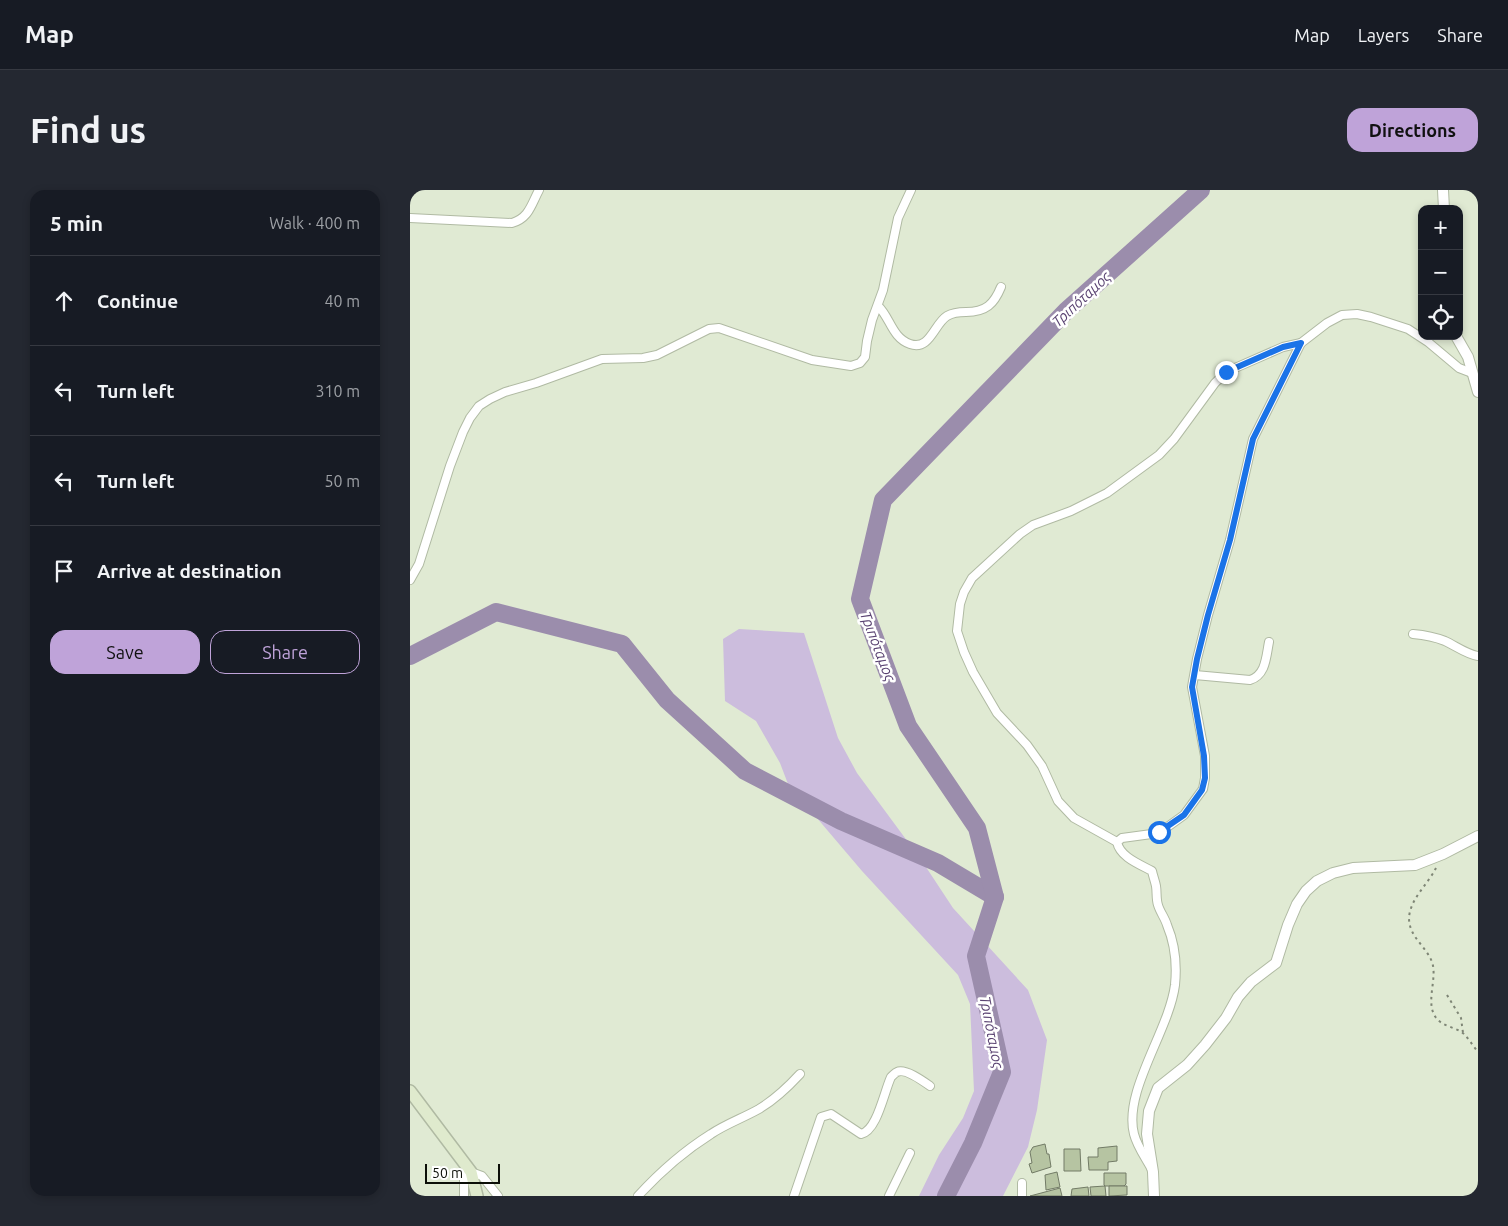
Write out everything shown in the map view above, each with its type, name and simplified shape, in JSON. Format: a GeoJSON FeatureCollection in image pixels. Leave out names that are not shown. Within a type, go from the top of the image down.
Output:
{"type":"FeatureCollection","features":[{"type":"Feature","properties":{"kind":"main road"},"geometry":{"type":"LineString","coordinates":[[410,1090],[471,1172],[477,1196]]}},
{"type":"Feature","properties":{"kind":"street"},"geometry":{"type":"LineString","coordinates":[[410,218],[512,223],[521,220],[527,213],[539,190]]}},
{"type":"Feature","properties":{"kind":"street"},"geometry":{"type":"LineString","coordinates":[[410,580],[419,564],[450,466],[463,432],[479,406],[490,398],[602,359],[613,357],[643,358],[657,355],[710,329],[719,328],[812,360],[851,366],[860,363],[865,357],[867,341],[883,290],[898,218],[911,190]]}},
{"type":"Feature","properties":{"kind":"street"},"geometry":{"type":"LineString","coordinates":[[1443,190],[1444,205]]}},
{"type":"Feature","properties":{"kind":"street"},"geometry":{"type":"LineString","coordinates":[[878,306],[902,340],[911,345],[919,345],[928,341],[941,321],[949,315],[961,312],[975,312],[989,307],[1001,286]]}},
{"type":"Feature","properties":{"kind":"street"},"geometry":{"type":"LineString","coordinates":[[1117,842],[1074,818],[1058,801],[1042,766],[1027,745],[997,713],[973,672],[958,631],[960,604],[972,578],[1020,534],[1033,526],[1107,494],[1159,454],[1174,439],[1215,383],[1226,372],[1283,347],[1301,343],[1342,315],[1357,314],[1371,316],[1408,329],[1428,342],[1459,368],[1472,373]]}},
{"type":"Feature","properties":{"kind":"street"},"geometry":{"type":"LineString","coordinates":[[1458,340],[1468,357],[1478,392]]}},
{"type":"Feature","properties":{"kind":"street"},"geometry":{"type":"LineString","coordinates":[[1117,842],[1122,838],[1159,832],[1184,815],[1202,790],[1205,778],[1204,756],[1192,687],[1208,615],[1230,540],[1253,439],[1301,343]]}},
{"type":"Feature","properties":{"kind":"street"},"geometry":{"type":"LineString","coordinates":[[1413,634],[1425,635],[1444,641],[1472,655],[1478,656]]}},
{"type":"Feature","properties":{"kind":"street"},"geometry":{"type":"LineString","coordinates":[[1195,675],[1250,680],[1257,678],[1262,672],[1270,642]]}},
{"type":"Feature","properties":{"kind":"street"},"geometry":{"type":"LineString","coordinates":[[1154,1196],[1153,1172],[1147,1134],[1149,1111],[1158,1088],[1187,1065],[1205,1045],[1226,1018],[1238,996],[1250,982],[1276,963],[1297,904],[1306,891],[1317,881],[1333,873],[1353,868],[1415,865],[1477,837]]}},
{"type":"Feature","properties":{"kind":"street"},"geometry":{"type":"LineString","coordinates":[[1117,842],[1118,849],[1152,871],[1156,885],[1157,904],[1174,946],[1175,985],[1156,1045],[1136,1090],[1133,1119],[1137,1143],[1153,1172]]}},
{"type":"Feature","properties":{"kind":"street"},"geometry":{"type":"LineString","coordinates":[[794,1196],[821,1117],[831,1114],[861,1134],[867,1133],[873,1125],[891,1077],[896,1072],[900,1071],[910,1074],[930,1086]]}},
{"type":"Feature","properties":{"kind":"street"},"geometry":{"type":"LineString","coordinates":[[638,1196],[684,1152],[732,1122],[759,1109],[790,1085],[800,1074]]}},
{"type":"Feature","properties":{"kind":"street"},"geometry":{"type":"LineString","coordinates":[[889,1196],[910,1154]]}},
{"type":"Feature","properties":{"kind":"street"},"geometry":{"type":"LineString","coordinates":[[464,1196],[464,1174],[471,1172],[482,1176],[498,1196]]}},
{"type":"Feature","properties":{"kind":"street"},"geometry":{"type":"LineString","coordinates":[[1022,1183],[1022,1196]]}},
{"type":"Feature","properties":{"kind":"path"},"geometry":{"type":"LineString","coordinates":[[1443,854],[1430,880],[1414,900],[1409,918],[1412,934],[1432,962],[1432,1008],[1436,1018],[1462,1033],[1478,1052]]}},
{"type":"Feature","properties":{"kind":"path"},"geometry":{"type":"LineString","coordinates":[[1447,995],[1461,1018],[1462,1033]]}},
{"type":"Feature","properties":{"kind":"shaded area"},"geometry":{"type":"Polygon","coordinates":[[[739,629],[804,633],[838,738],[857,773],[922,861],[953,908],[1028,990],[1047,1040],[1037,1110],[1028,1147],[1003,1196],[919,1196],[939,1155],[963,1118],[974,1091],[970,1004],[958,975],[862,871],[788,784],[780,763],[756,721],[725,701],[723,639],[739,629]]]}},
{"type":"Feature","properties":{"kind":"building"},"geometry":{"type":"Polygon","coordinates":[[[1045,1144],[1051,1167],[1032,1173],[1029,1164],[1032,1163],[1030,1152],[1033,1147],[1045,1144]]]}},
{"type":"Feature","properties":{"kind":"building"},"geometry":{"type":"Polygon","coordinates":[[[1117,1146],[1117,1161],[1108,1162],[1108,1170],[1089,1170],[1088,1157],[1098,1157],[1098,1148],[1117,1146]]]}},
{"type":"Feature","properties":{"kind":"building"},"geometry":{"type":"Polygon","coordinates":[[[1064,1149],[1080,1149],[1081,1171],[1064,1171],[1064,1149]]]}},
{"type":"Feature","properties":{"kind":"building"},"geometry":{"type":"Polygon","coordinates":[[[1057,1172],[1060,1187],[1046,1190],[1045,1175],[1057,1172]]]}},
{"type":"Feature","properties":{"kind":"building"},"geometry":{"type":"Polygon","coordinates":[[[1104,1173],[1126,1173],[1126,1184],[1124,1186],[1105,1186],[1104,1173]]]}},
{"type":"Feature","properties":{"kind":"building"},"geometry":{"type":"Polygon","coordinates":[[[1105,1186],[1106,1196],[1091,1196],[1090,1187],[1105,1186]]]}},
{"type":"Feature","properties":{"kind":"building"},"geometry":{"type":"Polygon","coordinates":[[[1109,1186],[1127,1186],[1127,1195],[1109,1196],[1109,1186]]]}},
{"type":"Feature","properties":{"kind":"building"},"geometry":{"type":"Polygon","coordinates":[[[1088,1187],[1089,1196],[1071,1196],[1072,1189],[1088,1187]]]}},
{"type":"Feature","properties":{"kind":"building"},"geometry":{"type":"Polygon","coordinates":[[[1060,1188],[1062,1196],[1030,1196],[1060,1188]]]}},
{"type":"Feature","properties":{"kind":"waterway","name":"Τριπόταμος"},"geometry":{"type":"LineString","coordinates":[[946,1196],[973,1143],[1002,1072],[976,956],[995,897],[977,828],[908,726],[860,599],[883,500],[1066,311],[1201,190]]}},
{"type":"Feature","properties":{"kind":"waterway"},"geometry":{"type":"LineString","coordinates":[[410,656],[496,612],[622,644],[667,700],[745,771],[841,821],[938,863],[995,897]]}},
{"type":"Feature","properties":{"kind":"route"},"geometry":{"type":"LineString","coordinates":[[1159,832],[1184,815],[1202,790],[1205,778],[1204,756],[1192,687],[1197,659],[1230,540],[1253,439],[1301,343],[1283,347],[1226,372]]}}]}
